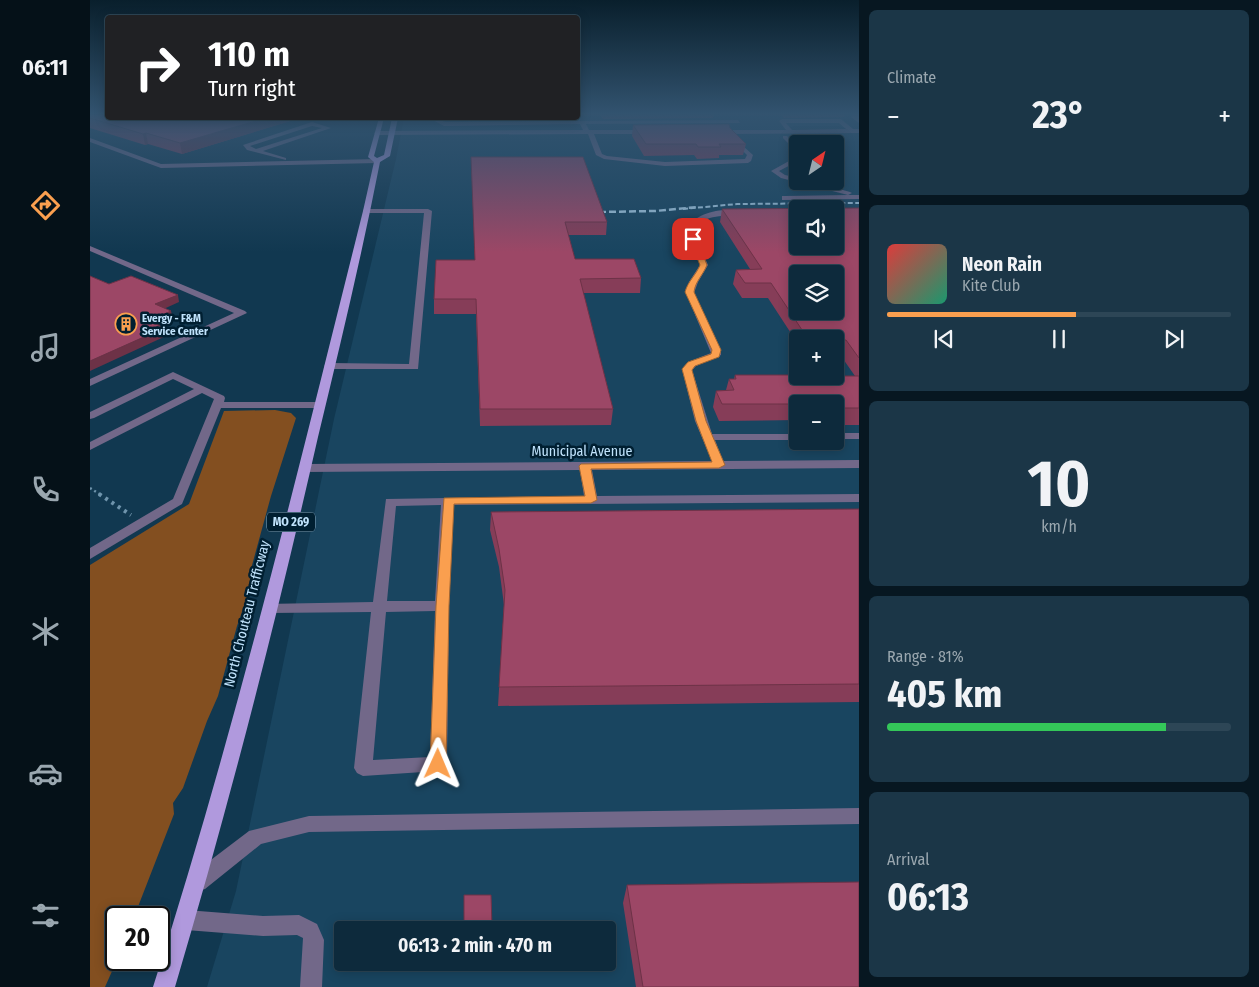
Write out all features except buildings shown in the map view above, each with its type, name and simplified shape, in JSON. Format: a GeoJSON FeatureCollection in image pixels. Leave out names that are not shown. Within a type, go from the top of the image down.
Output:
{"type":"FeatureCollection","features":[{"type":"Feature","properties":{"kind":"main road","name":"North Chouteau Trafficway"},"geometry":{"type":"LineString","coordinates":[[164,987],[198,882],[270,608],[367,211],[377,161]]}},
{"type":"Feature","properties":{"kind":"street"},"geometry":{"type":"LineString","coordinates":[[141,160],[161,166],[377,161]]}},
{"type":"Feature","properties":{"kind":"street"},"geometry":{"type":"LineString","coordinates":[[288,160],[298,163]]}},
{"type":"Feature","properties":{"kind":"street"},"geometry":{"type":"LineString","coordinates":[[626,160],[665,164],[748,160]]}},
{"type":"Feature","properties":{"kind":"street"},"geometry":{"type":"LineString","coordinates":[[789,163],[774,171],[783,177],[789,178]]}},
{"type":"Feature","properties":{"kind":"street"},"geometry":{"type":"LineString","coordinates":[[836,190],[859,196]]}},
{"type":"Feature","properties":{"kind":"street"},"geometry":{"type":"LineString","coordinates":[[785,198],[859,196]]}},
{"type":"Feature","properties":{"kind":"street"},"geometry":{"type":"LineString","coordinates":[[329,366],[414,367],[428,211],[367,211]]}},
{"type":"Feature","properties":{"kind":"street"},"geometry":{"type":"LineString","coordinates":[[719,465],[701,421],[687,369],[692,364],[716,355],[716,350],[690,292],[691,284],[700,274],[704,265],[689,230],[699,218],[716,214],[751,212]]}},
{"type":"Feature","properties":{"kind":"street"},"geometry":{"type":"LineString","coordinates":[[90,248],[242,313],[90,383]]}},
{"type":"Feature","properties":{"kind":"street"},"geometry":{"type":"LineString","coordinates":[[90,416],[173,375],[220,398],[178,501],[91,552]]}},
{"type":"Feature","properties":{"kind":"street"},"geometry":{"type":"LineString","coordinates":[[90,446],[202,389]]}},
{"type":"Feature","properties":{"kind":"street"},"geometry":{"type":"LineString","coordinates":[[218,405],[320,404]]}},
{"type":"Feature","properties":{"kind":"street"},"geometry":{"type":"LineString","coordinates":[[708,437],[789,436]]}},
{"type":"Feature","properties":{"kind":"street"},"geometry":{"type":"LineString","coordinates":[[844,436],[859,436]]}},
{"type":"Feature","properties":{"kind":"street","name":"Municipal Avenue"},"geometry":{"type":"LineString","coordinates":[[304,468],[859,464]]}},
{"type":"Feature","properties":{"kind":"street"},"geometry":{"type":"LineString","coordinates":[[585,466],[591,500]]}},
{"type":"Feature","properties":{"kind":"street"},"geometry":{"type":"LineString","coordinates":[[448,501],[442,606],[438,764],[363,768],[390,502],[448,501],[859,498]]}},
{"type":"Feature","properties":{"kind":"street"},"geometry":{"type":"LineString","coordinates":[[270,608],[442,606]]}},
{"type":"Feature","properties":{"kind":"street"},"geometry":{"type":"LineString","coordinates":[[198,882],[256,837],[310,824],[859,816]]}},
{"type":"Feature","properties":{"kind":"street"},"geometry":{"type":"LineString","coordinates":[[186,920],[263,926],[299,925],[310,931],[314,940],[311,987]]}},
{"type":"Feature","properties":{"kind":"path"},"geometry":{"type":"LineString","coordinates":[[90,488],[142,522]]}},
{"type":"Feature","properties":{"kind":"shaded area"},"geometry":{"type":"Polygon","coordinates":[[[396,160],[789,160],[789,190],[844,190],[844,160],[859,160],[859,987],[207,987],[236,891],[334,419],[396,160]]]}},
{"type":"Feature","properties":{"kind":"shaded area"},"geometry":{"type":"Polygon","coordinates":[[[275,410],[291,413],[296,418],[271,496],[251,569],[250,589],[237,626],[218,696],[183,788],[173,803],[174,814],[138,906],[105,906],[105,971],[112,971],[105,987],[90,987],[90,565],[189,504],[224,411],[275,410]]]}},
{"type":"Feature","properties":{"kind":"railway"},"geometry":{"type":"LineString","coordinates":[[683,209],[737,204],[859,203]]}},
{"type":"Feature","properties":{"kind":"railway"},"geometry":{"type":"LineString","coordinates":[[599,212],[655,211],[698,207]]}},
{"type":"Feature","properties":{"kind":"place","name":"Evergy - F&M Service Center"},"geometry":{"type":"Point","coordinates":[126,324]}},
{"type":"Feature","properties":{"kind":"route"},"geometry":{"type":"LineString","coordinates":[[438,764],[442,606],[448,501],[591,500],[585,466],[719,465],[701,421],[687,369],[700,360],[716,355],[716,350],[690,292],[691,284],[700,274],[704,265],[693,239]]}}]}
